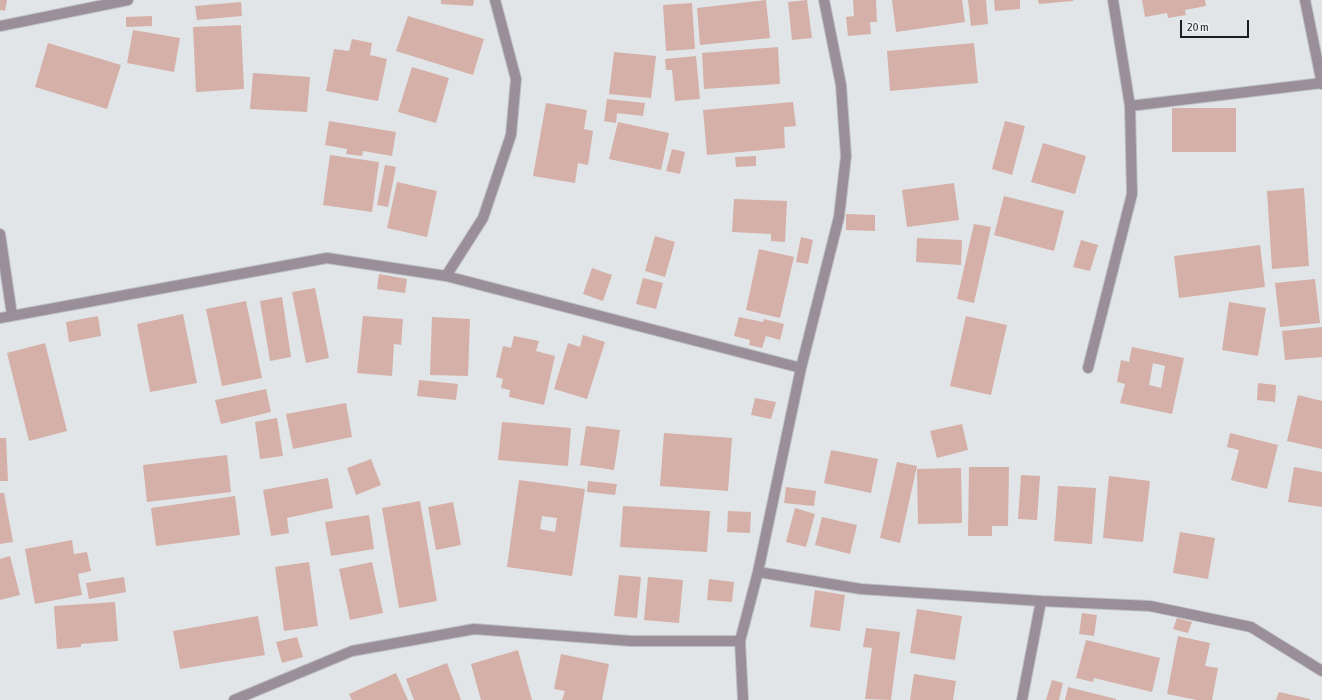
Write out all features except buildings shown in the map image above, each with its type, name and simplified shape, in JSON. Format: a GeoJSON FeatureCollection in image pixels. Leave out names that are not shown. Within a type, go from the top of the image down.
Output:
{"type":"FeatureCollection","features":[{"type":"Feature","properties":{"kind":"street"},"geometry":{"type":"LineString","coordinates":[[0,26],[128,0]]}},
{"type":"Feature","properties":{"kind":"street"},"geometry":{"type":"LineString","coordinates":[[446,276],[483,218],[511,135],[516,79],[496,0]]}},
{"type":"Feature","properties":{"kind":"street"},"geometry":{"type":"LineString","coordinates":[[743,700],[740,641],[758,572],[801,368],[839,217],[846,156],[841,85],[824,0]]}},
{"type":"Feature","properties":{"kind":"street"},"geometry":{"type":"LineString","coordinates":[[1088,368],[1132,194],[1130,106],[1113,0]]}},
{"type":"Feature","properties":{"kind":"street"},"geometry":{"type":"LineString","coordinates":[[1130,106],[1322,84],[1305,0]]}},
{"type":"Feature","properties":{"kind":"street"},"geometry":{"type":"LineString","coordinates":[[0,234],[12,315]]}},
{"type":"Feature","properties":{"kind":"street"},"geometry":{"type":"LineString","coordinates":[[0,318],[327,258],[446,276],[801,368]]}},
{"type":"Feature","properties":{"kind":"street"},"geometry":{"type":"LineString","coordinates":[[758,572],[861,589],[1041,601],[1150,606],[1251,627],[1322,671]]}},
{"type":"Feature","properties":{"kind":"street"},"geometry":{"type":"LineString","coordinates":[[1022,700],[1041,601]]}},
{"type":"Feature","properties":{"kind":"street"},"geometry":{"type":"LineString","coordinates":[[234,700],[352,652],[474,629],[631,641],[740,641]]}}]}
